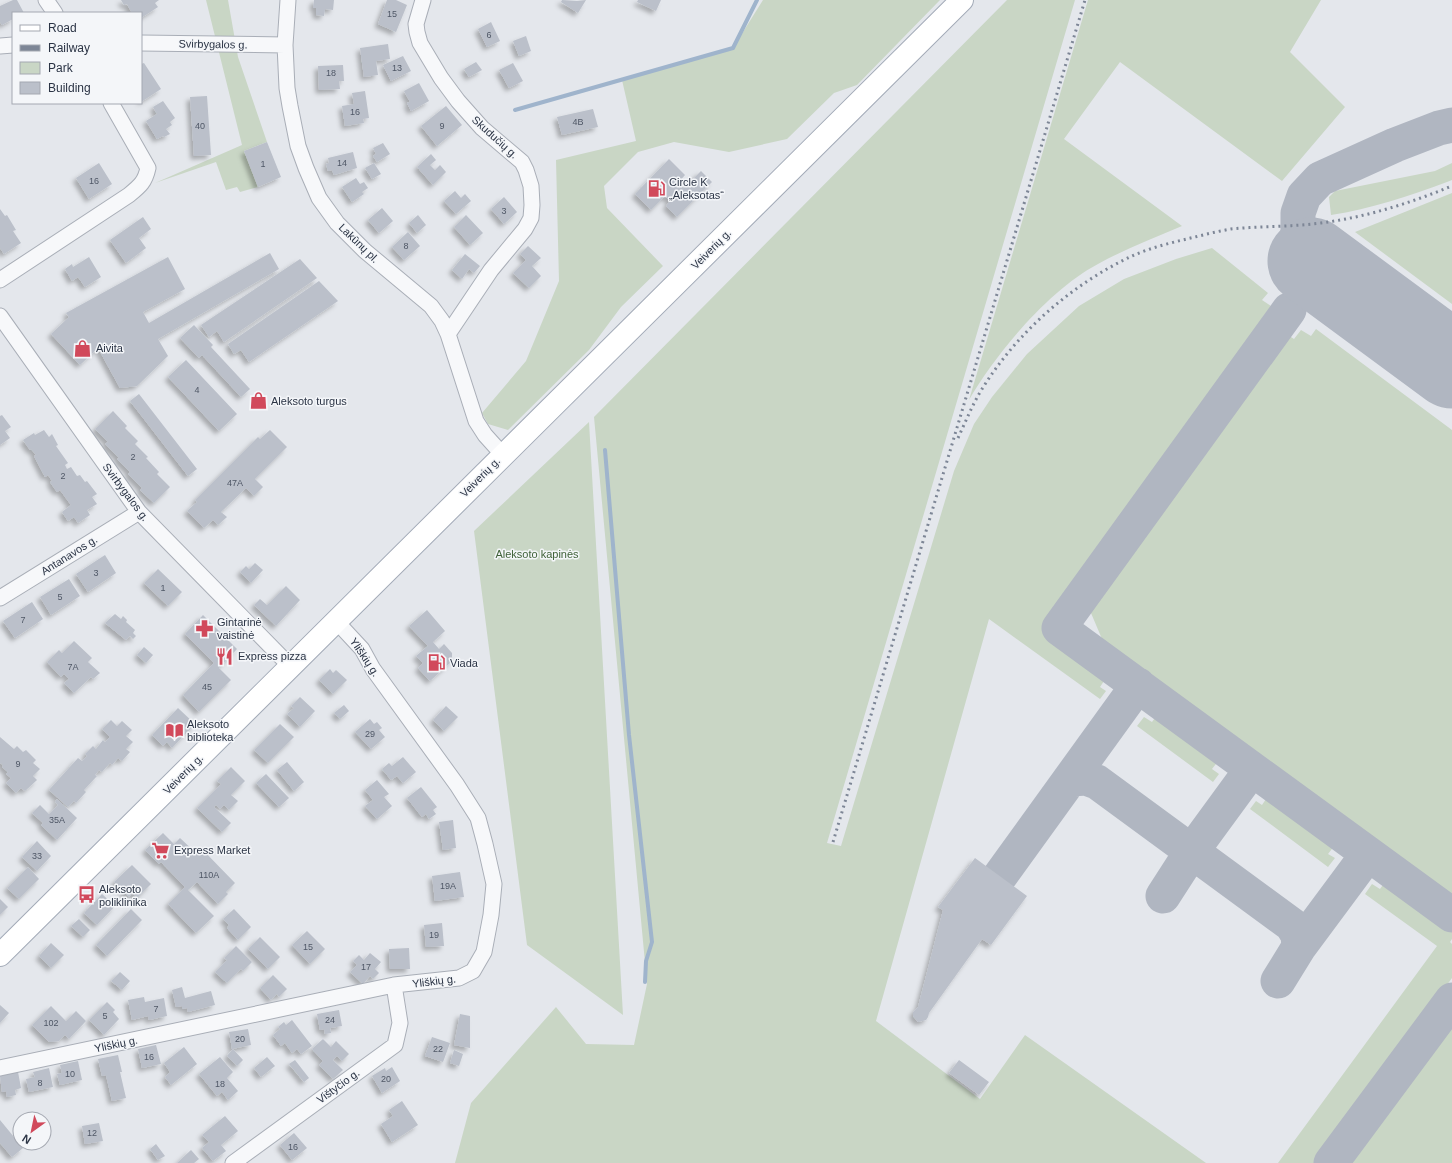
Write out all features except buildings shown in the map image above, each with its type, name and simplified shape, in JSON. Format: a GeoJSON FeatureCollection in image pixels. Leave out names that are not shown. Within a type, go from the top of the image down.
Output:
{"type":"FeatureCollection","features":[{"type":"Feature","properties":{"kind":"main road","name":"Veiverių g."},"geometry":{"type":"LineString","coordinates":[[0,955],[962,0]]}},
{"type":"Feature","properties":{"kind":"street"},"geometry":{"type":"LineString","coordinates":[[46,0],[54,12]]}},
{"type":"Feature","properties":{"kind":"street","name":"Lakūnų pl."},"geometry":{"type":"LineString","coordinates":[[288,0],[285,45],[287,88],[298,146],[306,168],[320,198],[337,223],[364,251],[431,306],[442,321],[448,334],[476,421],[485,435],[503,455]]}},
{"type":"Feature","properties":{"kind":"street","name":"Skudučių g."},"geometry":{"type":"LineString","coordinates":[[423,0],[416,24],[420,43],[458,101],[482,128],[522,162],[531,186],[531,218],[525,229],[491,270],[448,334]]}},
{"type":"Feature","properties":{"kind":"street","name":"Svirbygalos g."},"geometry":{"type":"LineString","coordinates":[[142,43],[285,45]]}},
{"type":"Feature","properties":{"kind":"street"},"geometry":{"type":"LineString","coordinates":[[0,46],[12,45]]}},
{"type":"Feature","properties":{"kind":"street"},"geometry":{"type":"LineString","coordinates":[[0,280],[129,195],[140,186],[146,178],[148,168],[112,104]]}},
{"type":"Feature","properties":{"kind":"street","name":"Svirbygalos g."},"geometry":{"type":"LineString","coordinates":[[0,316],[138,512],[291,666]]}},
{"type":"Feature","properties":{"kind":"street","name":"Antanavos g."},"geometry":{"type":"LineString","coordinates":[[0,598],[138,512]]}},
{"type":"Feature","properties":{"kind":"street","name":"Yliškių g."},"geometry":{"type":"LineString","coordinates":[[0,1068],[394,986],[459,978],[474,971],[484,952],[491,915],[494,884],[478,818],[457,785],[373,669],[362,649],[336,621]]}},
{"type":"Feature","properties":{"kind":"street","name":"Vištyčio g."},"geometry":{"type":"LineString","coordinates":[[238,1162],[394,1045],[400,1023],[394,986]]}},
{"type":"Feature","properties":{"kind":"green space"},"geometry":{"type":"Polygon","coordinates":[[[206,0],[228,0],[238,57],[267,142],[244,151],[258,187],[240,192],[237,187],[226,190],[216,162],[155,183],[242,145],[206,0]]]}},
{"type":"Feature","properties":{"kind":"green space"},"geometry":{"type":"Polygon","coordinates":[[[763,0],[940,0],[857,85],[834,93],[787,139],[729,152],[674,142],[638,152],[604,186],[607,208],[663,266],[621,307],[589,350],[508,430],[488,424],[482,413],[526,361],[559,281],[556,160],[636,141],[622,80],[733,48],[763,0]]]}},
{"type":"Feature","properties":{"kind":"green space"},"geometry":{"type":"Polygon","coordinates":[[[1007,0],[1075,0],[827,843],[841,846],[954,471],[974,424],[992,397],[1027,354],[1079,306],[1124,279],[1176,259],[1212,248],[1268,293],[1262,300],[1271,306],[1263,317],[1270,322],[1042,631],[1106,678],[1100,687],[1106,691],[1100,699],[989,619],[876,1021],[980,1099],[1025,1035],[1206,1163],[455,1163],[471,1103],[556,1007],[586,1044],[634,1045],[647,984],[594,417],[1007,0]]]}},
{"type":"Feature","properties":{"kind":"green space"},"geometry":{"type":"Polygon","coordinates":[[[1088,0],[1321,0],[1290,52],[1345,107],[1282,181],[1120,62],[1064,139],[1182,226],[1098,264],[1061,289],[1009,343],[994,362],[969,400],[1088,0]]]}},
{"type":"Feature","properties":{"kind":"green space"},"geometry":{"type":"Polygon","coordinates":[[[1452,163],[1452,180],[1390,202],[1331,215],[1329,197],[1335,191],[1435,171],[1452,163]]]}},
{"type":"Feature","properties":{"kind":"green space"},"geometry":{"type":"Polygon","coordinates":[[[1452,193],[1452,304],[1355,232],[1452,193]]]}},
{"type":"Feature","properties":{"kind":"green space"},"geometry":{"type":"Polygon","coordinates":[[[1316,329],[1452,430],[1452,901],[1105,646],[1088,606],[1288,335],[1294,339],[1301,330],[1311,336],[1316,329]]]}},
{"type":"Feature","properties":{"kind":"green space","name":"Aleksoto kapinės"},"geometry":{"type":"Polygon","coordinates":[[[589,422],[623,1015],[527,945],[474,531],[589,422]]]}},
{"type":"Feature","properties":{"kind":"green space"},"geometry":{"type":"Polygon","coordinates":[[[1157,715],[1219,760],[1212,769],[1219,774],[1213,782],[1137,726],[1144,717],[1152,722],[1157,715]]]}},
{"type":"Feature","properties":{"kind":"green space"},"geometry":{"type":"Polygon","coordinates":[[[1268,796],[1335,845],[1328,854],[1335,858],[1328,867],[1250,809],[1256,801],[1262,805],[1268,796]]]}},
{"type":"Feature","properties":{"kind":"green space"},"geometry":{"type":"Polygon","coordinates":[[[1385,882],[1452,931],[1452,939],[1450,942],[1452,944],[1452,978],[1316,1163],[1278,1163],[1437,946],[1365,894],[1372,884],[1380,889],[1385,882]]]}},
{"type":"Feature","properties":{"kind":"green space"},"geometry":{"type":"Polygon","coordinates":[[[1452,1022],[1452,1163],[1343,1163],[1348,1157],[1351,1159],[1452,1022]]]}},
{"type":"Feature","properties":{"kind":"waterway"},"geometry":{"type":"LineString","coordinates":[[515,110],[733,48],[757,0]]}},
{"type":"Feature","properties":{"kind":"waterway"},"geometry":{"type":"LineString","coordinates":[[605,450],[629,735],[652,942],[646,961],[645,982]]}},
{"type":"Feature","properties":{"kind":"taxiway"},"geometry":{"type":"LineString","coordinates":[[1311,261],[1303,249],[1298,231],[1298,213],[1304,196],[1320,179],[1395,145],[1439,128],[1452,125]]}},
{"type":"Feature","properties":{"kind":"taxiway"},"geometry":{"type":"LineString","coordinates":[[1289,310],[1059,628],[1452,915]]}},
{"type":"Feature","properties":{"kind":"taxiway"},"geometry":{"type":"LineString","coordinates":[[1000,876],[1138,685]]}},
{"type":"Feature","properties":{"kind":"taxiway"},"geometry":{"type":"LineString","coordinates":[[1163,896],[1192,851],[1252,769]]}},
{"type":"Feature","properties":{"kind":"taxiway"},"geometry":{"type":"LineString","coordinates":[[1071,779],[1086,778],[1097,782],[1292,925],[1298,935],[1299,947]]}},
{"type":"Feature","properties":{"kind":"taxiway"},"geometry":{"type":"LineString","coordinates":[[1278,981],[1299,947],[1368,854]]}},
{"type":"Feature","properties":{"kind":"taxiway"},"geometry":{"type":"LineString","coordinates":[[1331,1163],[1452,1000]]}},
{"type":"Feature","properties":{"kind":"runway"},"geometry":{"type":"LineString","coordinates":[[1311,261],[1452,365]]}},
{"type":"Feature","properties":{"kind":"railway"},"geometry":{"type":"LineString","coordinates":[[833,842],[1085,0]]}},
{"type":"Feature","properties":{"kind":"railway"},"geometry":{"type":"LineString","coordinates":[[958,438],[979,394],[993,372],[1026,332],[1066,297],[1109,268],[1132,256],[1163,245],[1231,229],[1310,224],[1355,217],[1404,204],[1452,186]]}},
{"type":"Feature","properties":{"kind":"place","name":"Circle K „Aleksotas“"},"geometry":{"type":"Point","coordinates":[656,188]}},
{"type":"Feature","properties":{"kind":"place","name":"Aivita"},"geometry":{"type":"Point","coordinates":[83,348]}},
{"type":"Feature","properties":{"kind":"place","name":"Aleksoto turgus"},"geometry":{"type":"Point","coordinates":[258,401]}},
{"type":"Feature","properties":{"kind":"place","name":"Gintarinė vaistinė"},"geometry":{"type":"Point","coordinates":[204,628]}},
{"type":"Feature","properties":{"kind":"place","name":"Express pizza"},"geometry":{"type":"Point","coordinates":[225,656]}},
{"type":"Feature","properties":{"kind":"place","name":"Viada"},"geometry":{"type":"Point","coordinates":[437,663]}},
{"type":"Feature","properties":{"kind":"place","name":"Aleksoto biblioteka"},"geometry":{"type":"Point","coordinates":[174,730]}},
{"type":"Feature","properties":{"kind":"place","name":"Express Market"},"geometry":{"type":"Point","coordinates":[161,850]}},
{"type":"Feature","properties":{"kind":"place","name":"Aleksoto poliklinika"},"geometry":{"type":"Point","coordinates":[86,895]}}]}
